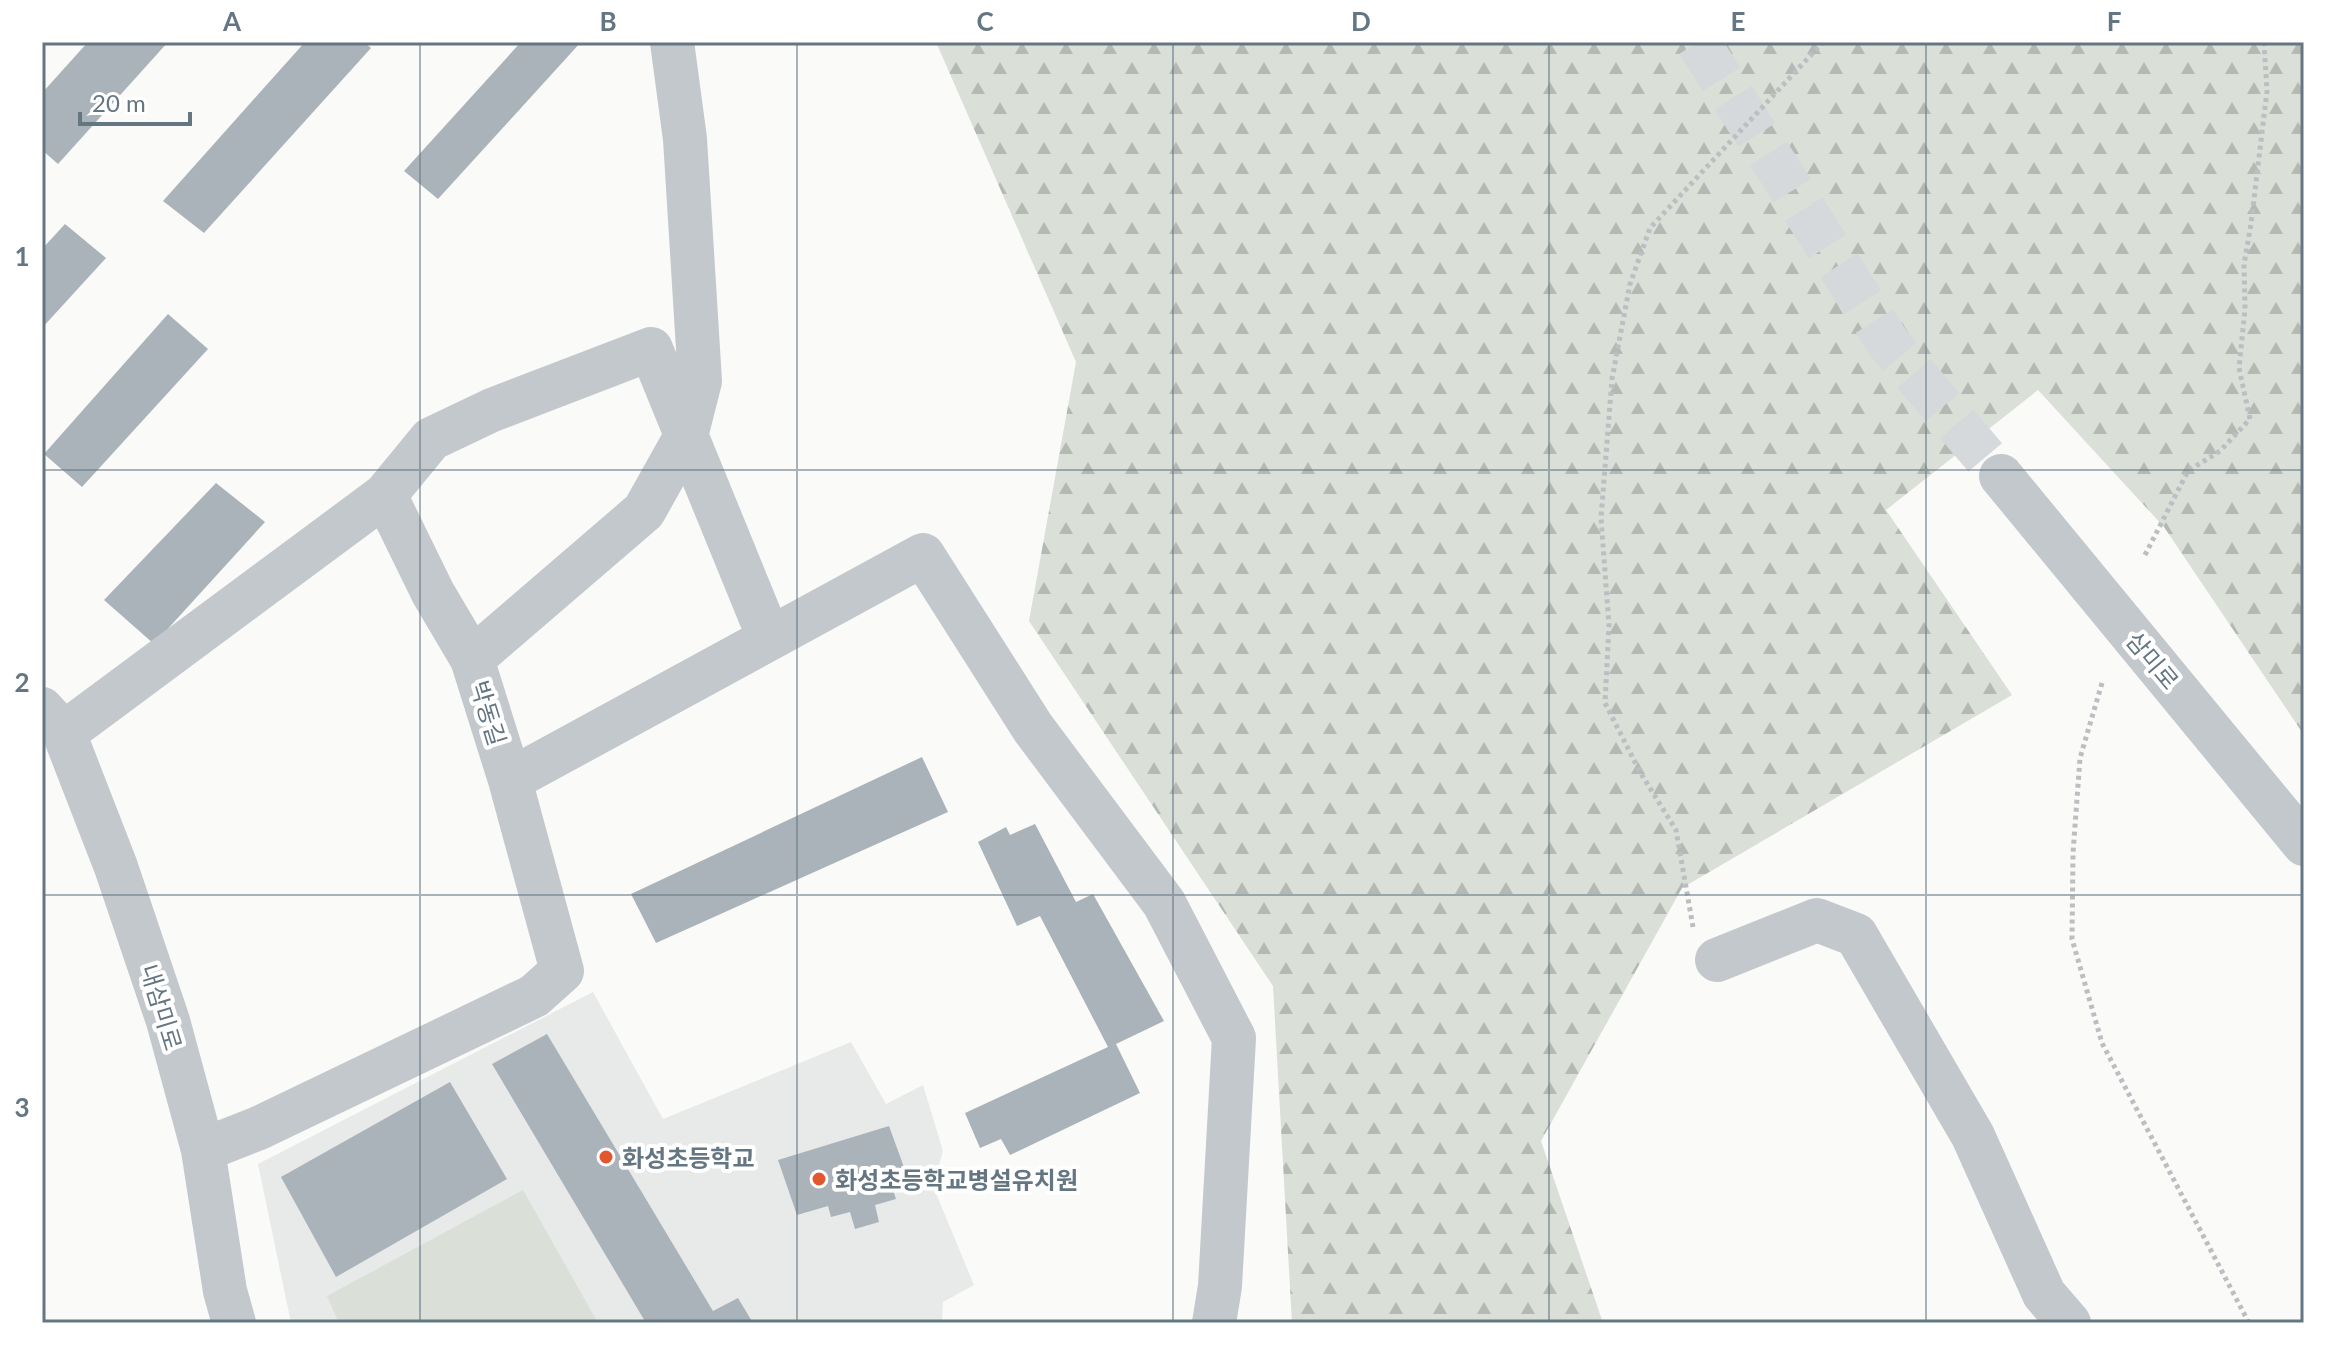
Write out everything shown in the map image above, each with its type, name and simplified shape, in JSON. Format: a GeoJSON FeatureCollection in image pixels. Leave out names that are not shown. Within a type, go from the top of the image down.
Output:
{"type":"FeatureCollection","features":[{"type":"Feature","properties":{"kind":"street","name":"박동길"},"geometry":{"type":"LineString","coordinates":[[203,1150],[259,1128],[534,996],[562,971],[510,780],[472,659],[644,511],[686,436],[700,381],[685,139],[672,42]]}},
{"type":"Feature","properties":{"kind":"street"},"geometry":{"type":"LineString","coordinates":[[53,721],[385,495],[431,439],[492,410],[651,349],[769,638]]}},
{"type":"Feature","properties":{"kind":"street","name":"삼미로"},"geometry":{"type":"LineString","coordinates":[[2001,476],[2304,844]]}},
{"type":"Feature","properties":{"kind":"street"},"geometry":{"type":"LineString","coordinates":[[385,495],[433,593],[472,659]]}},
{"type":"Feature","properties":{"kind":"street"},"geometry":{"type":"LineString","coordinates":[[510,780],[923,555],[1033,728],[1164,903],[1234,1038],[1220,1286],[1214,1323]]}},
{"type":"Feature","properties":{"kind":"street","name":"내삼미로"},"geometry":{"type":"LineString","coordinates":[[53,721],[116,867],[168,1021],[203,1150],[225,1291],[234,1323]]}},
{"type":"Feature","properties":{"kind":"street"},"geometry":{"type":"LineString","coordinates":[[1717,960],[1817,920],[1856,935],[1973,1136],[2044,1294],[2069,1323]]}},
{"type":"Feature","properties":{"kind":"path"},"geometry":{"type":"LineString","coordinates":[[1717,960],[1695,935],[1676,830],[1640,772],[1605,703],[1609,625],[1601,518],[1612,379],[1630,284],[1650,228],[1823,42]]}},
{"type":"Feature","properties":{"kind":"path"},"geometry":{"type":"LineString","coordinates":[[2145,555],[2188,471],[2220,451],[2250,419],[2239,368],[2245,309],[2244,264],[2267,91],[2264,42]]}},
{"type":"Feature","properties":{"kind":"path"},"geometry":{"type":"LineString","coordinates":[[2102,683],[2080,758],[2073,853],[2072,939],[2102,1043],[2249,1323]]}},
{"type":"Feature","properties":{"kind":"shaded area","name":"화성초등학교"},"geometry":{"type":"Polygon","coordinates":[[[593,992],[663,1119],[851,1042],[886,1104],[923,1085],[943,1151],[933,1186],[974,1285],[943,1302],[942,1323],[291,1323],[258,1164],[593,992]]]}},
{"type":"Feature","properties":{"kind":"green space"},"geometry":{"type":"Polygon","coordinates":[[[936,42],[2304,42],[2304,735],[2164,527],[2038,390],[1886,510],[2012,695],[1682,888],[1541,1141],[1603,1323],[1292,1323],[1273,986],[1029,621],[1076,362],[936,42]]]}},
{"type":"Feature","properties":{"kind":"green space"},"geometry":{"type":"Polygon","coordinates":[[[523,1190],[598,1323],[339,1323],[327,1296],[523,1190]]]}},
{"type":"Feature","properties":{"kind":"building"},"geometry":{"type":"Polygon","coordinates":[[[88,42],[168,42],[58,164],[42,150],[42,93],[88,42]]]}},
{"type":"Feature","properties":{"kind":"building"},"geometry":{"type":"Polygon","coordinates":[[[305,42],[364,42],[371,48],[204,233],[163,201],[305,42]]]}},
{"type":"Feature","properties":{"kind":"building"},"geometry":{"type":"Polygon","coordinates":[[[521,42],[581,42],[438,199],[404,171],[521,42]]]}},
{"type":"Feature","properties":{"kind":"building"},"geometry":{"type":"Polygon","coordinates":[[[65,224],[106,258],[42,328],[42,249],[65,224]]]}},
{"type":"Feature","properties":{"kind":"building"},"geometry":{"type":"Polygon","coordinates":[[[168,314],[208,349],[82,487],[44,454],[168,314]]]}},
{"type":"Feature","properties":{"kind":"building"},"geometry":{"type":"Polygon","coordinates":[[[216,483],[265,522],[154,644],[104,600],[216,483]]]}},
{"type":"Feature","properties":{"kind":"building"},"geometry":{"type":"Polygon","coordinates":[[[922,757],[948,812],[656,943],[631,894],[922,757]]]}},
{"type":"Feature","properties":{"kind":"building"},"geometry":{"type":"Polygon","coordinates":[[[1035,824],[1076,902],[1093,894],[1164,1021],[1116,1044],[1140,1093],[1010,1155],[1001,1139],[980,1148],[965,1113],[1108,1047],[1040,916],[1017,926],[978,842],[1006,827],[1010,835],[1035,824]]]}},
{"type":"Feature","properties":{"kind":"building"},"geometry":{"type":"Polygon","coordinates":[[[547,1034],[713,1311],[738,1298],[753,1323],[646,1323],[492,1064],[547,1034]]]}},
{"type":"Feature","properties":{"kind":"building"},"geometry":{"type":"Polygon","coordinates":[[[450,1082],[507,1179],[336,1277],[281,1177],[450,1082]]]}},
{"type":"Feature","properties":{"kind":"building"},"geometry":{"type":"Polygon","coordinates":[[[889,1126],[909,1181],[892,1187],[896,1199],[875,1205],[879,1222],[855,1229],[850,1212],[831,1217],[828,1206],[797,1215],[778,1160],[889,1126]]]}},
{"type":"Feature","properties":{"kind":"tunnel"},"geometry":{"type":"LineString","coordinates":[[1698,42],[1889,344],[2001,476]]}},
{"type":"Feature","properties":{"kind":"place","name":"화성초등학교"},"geometry":{"type":"Point","coordinates":[606,1157]}},
{"type":"Feature","properties":{"kind":"place","name":"화성초등학교병설유치원"},"geometry":{"type":"Point","coordinates":[819,1179]}}]}
